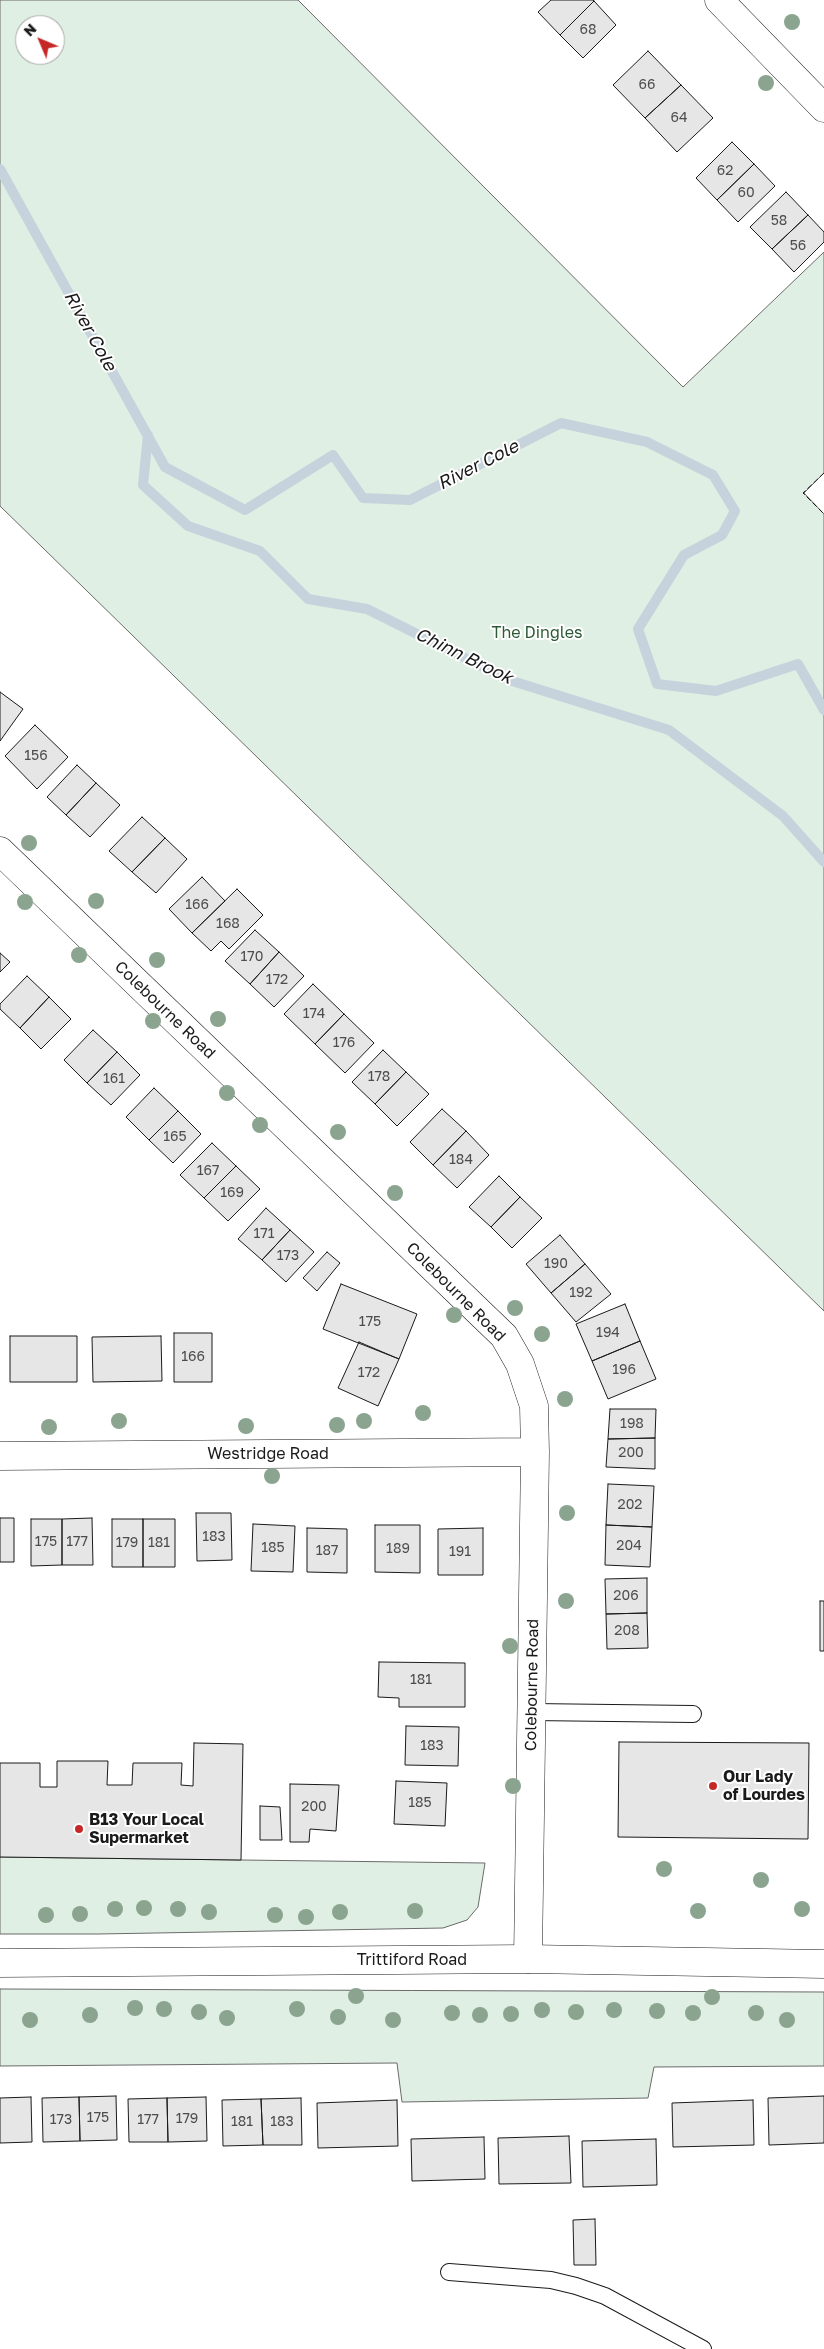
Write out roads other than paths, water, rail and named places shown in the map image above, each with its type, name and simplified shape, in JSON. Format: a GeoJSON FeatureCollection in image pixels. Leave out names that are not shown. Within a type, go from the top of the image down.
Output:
{"type":"FeatureCollection","features":[{"type":"Feature","properties":{"kind":"street"},"geometry":{"type":"LineString","coordinates":[[719,0],[824,108]]}},
{"type":"Feature","properties":{"kind":"street","name":"Colebourne Road"},"geometry":{"type":"LineString","coordinates":[[0,851],[504,1336],[520,1364],[534,1406],[535,1452],[528,1959]]}},
{"type":"Feature","properties":{"kind":"street","name":"Westridge Road"},"geometry":{"type":"LineString","coordinates":[[0,1456],[535,1452]]}},
{"type":"Feature","properties":{"kind":"street","name":"Trittiford Road"},"geometry":{"type":"LineString","coordinates":[[0,1963],[528,1959],[824,1964]]}},
{"type":"Feature","properties":{"kind":"lane"},"geometry":{"type":"LineString","coordinates":[[532,1712],[693,1714]]}},
{"type":"Feature","properties":{"kind":"lane"},"geometry":{"type":"LineString","coordinates":[[449,2272],[551,2280],[576,2286],[605,2296],[704,2349]]}},
{"type":"Feature","properties":{"kind":"waterway","name":"River Cole"},"geometry":{"type":"LineString","coordinates":[[0,169],[165,467],[245,510],[333,455],[363,498],[410,500],[561,423],[647,442],[713,475],[735,511],[722,535],[684,555],[638,629],[657,684],[716,691],[798,664],[824,710]]}},
{"type":"Feature","properties":{"kind":"waterway","name":"Chinn Brook"},"geometry":{"type":"LineString","coordinates":[[148,435],[143,485],[188,526],[260,551],[308,599],[367,609],[509,680],[669,730],[783,816],[824,862]]}},
{"type":"Feature","properties":{"kind":"place","name":"Our Lady of Lourdes"},"geometry":{"type":"Point","coordinates":[713,1786]}},
{"type":"Feature","properties":{"kind":"place","name":"B13 Your Local Supermarket"},"geometry":{"type":"Point","coordinates":[79,1829]}},
{"type":"Feature","properties":{"kind":"park label","name":"The Dingles"},"geometry":{"type":"Point","coordinates":[537,633]}}]}
